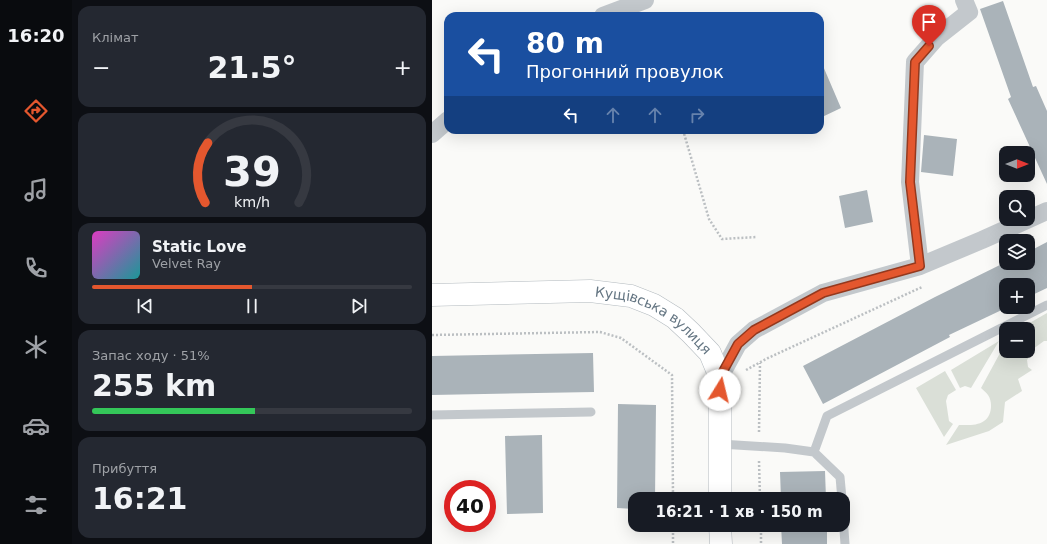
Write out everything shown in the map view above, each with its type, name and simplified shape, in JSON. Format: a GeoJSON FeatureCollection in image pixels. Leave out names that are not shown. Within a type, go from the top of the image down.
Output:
{"type":"FeatureCollection","features":[{"type":"Feature","properties":{"kind":"street"},"geometry":{"type":"LineString","coordinates":[[614,12],[645,0]]}},
{"type":"Feature","properties":{"kind":"street"},"geometry":{"type":"LineString","coordinates":[[920,266],[910,182],[915,62],[936,38],[969,12],[964,0]]}},
{"type":"Feature","properties":{"kind":"street"},"geometry":{"type":"LineString","coordinates":[[432,134],[444,124]]}},
{"type":"Feature","properties":{"kind":"street","name":"Кущівська вулиця"},"geometry":{"type":"LineString","coordinates":[[720,377],[738,344],[754,330],[823,293],[920,266],[1047,211]]}},
{"type":"Feature","properties":{"kind":"street","name":"Кущівська вулиця"},"geometry":{"type":"LineString","coordinates":[[432,295],[590,291],[631,296],[654,305],[675,318],[710,353],[720,377]]}},
{"type":"Feature","properties":{"kind":"street"},"geometry":{"type":"LineString","coordinates":[[720,377],[720,492]]}},
{"type":"Feature","properties":{"kind":"street"},"geometry":{"type":"LineString","coordinates":[[720,532],[721,544]]}},
{"type":"Feature","properties":{"kind":"lane"},"geometry":{"type":"LineString","coordinates":[[814,452],[827,416],[1047,305]]}},
{"type":"Feature","properties":{"kind":"lane"},"geometry":{"type":"LineString","coordinates":[[432,414],[591,412]]}},
{"type":"Feature","properties":{"kind":"lane"},"geometry":{"type":"LineString","coordinates":[[720,444],[785,448],[814,452],[840,477],[841,492]]}},
{"type":"Feature","properties":{"kind":"lane"},"geometry":{"type":"LineString","coordinates":[[844,532],[845,544]]}},
{"type":"Feature","properties":{"kind":"path"},"geometry":{"type":"LineString","coordinates":[[684,134],[709,219],[722,239],[757,237]]}},
{"type":"Feature","properties":{"kind":"path"},"geometry":{"type":"LineString","coordinates":[[720,377],[746,370],[768,358],[927,285]]}},
{"type":"Feature","properties":{"kind":"path"},"geometry":{"type":"LineString","coordinates":[[432,335],[600,332],[621,338],[672,375],[673,492]]}},
{"type":"Feature","properties":{"kind":"path"},"geometry":{"type":"LineString","coordinates":[[673,532],[673,544]]}},
{"type":"Feature","properties":{"kind":"path"},"geometry":{"type":"LineString","coordinates":[[761,532],[761,544]]}},
{"type":"Feature","properties":{"kind":"shaded area"},"geometry":{"type":"Polygon","coordinates":[[[1047,313],[1047,341],[1044,341],[1035,348],[1035,322],[1031,322],[1047,313]]]}},
{"type":"Feature","properties":{"kind":"shaded area"},"geometry":{"type":"Polygon","coordinates":[[[999,341],[971,388],[965,386],[960,388],[951,370],[999,341]]]}},
{"type":"Feature","properties":{"kind":"shaded area"},"geometry":{"type":"Polygon","coordinates":[[[999,355],[999,358],[1028,358],[1027,360],[1028,367],[1032,370],[1018,379],[1022,391],[1005,402],[1003,422],[989,431],[946,445],[959,425],[978,424],[987,419],[989,416],[991,401],[988,395],[981,388],[999,355]]]}},
{"type":"Feature","properties":{"kind":"shaded area"},"geometry":{"type":"Polygon","coordinates":[[[945,371],[956,390],[948,395],[946,401],[949,421],[953,424],[944,437],[916,388],[945,371]]]}},
{"type":"Feature","properties":{"kind":"building"},"geometry":{"type":"Polygon","coordinates":[[[1003,1],[1033,87],[1036,86],[1047,111],[1047,184],[1035,158],[1035,146],[1030,146],[1008,99],[1011,97],[980,9],[1003,1]]]}},
{"type":"Feature","properties":{"kind":"building"},"geometry":{"type":"Polygon","coordinates":[[[824,68],[841,108],[824,116],[824,68]]]}},
{"type":"Feature","properties":{"kind":"building"},"geometry":{"type":"Polygon","coordinates":[[[924,135],[957,139],[953,176],[921,172],[924,135]]]}},
{"type":"Feature","properties":{"kind":"building"},"geometry":{"type":"Polygon","coordinates":[[[867,190],[873,222],[845,228],[839,196],[867,190]]]}},
{"type":"Feature","properties":{"kind":"building"},"geometry":{"type":"Polygon","coordinates":[[[1047,242],[1047,288],[1035,294],[1035,278],[999,278],[999,311],[949,335],[950,337],[823,404],[803,366],[999,265],[999,270],[1035,270],[1035,248],[1047,242]]]}},
{"type":"Feature","properties":{"kind":"building"},"geometry":{"type":"Polygon","coordinates":[[[593,353],[594,392],[432,395],[432,356],[593,353]]]}},
{"type":"Feature","properties":{"kind":"building"},"geometry":{"type":"Polygon","coordinates":[[[618,404],[656,405],[655,492],[628,492],[628,509],[617,508],[618,404]]]}},
{"type":"Feature","properties":{"kind":"building"},"geometry":{"type":"Polygon","coordinates":[[[542,435],[543,513],[507,514],[505,436],[542,435]]]}},
{"type":"Feature","properties":{"kind":"building"},"geometry":{"type":"Polygon","coordinates":[[[825,471],[826,492],[781,492],[780,472],[825,471]]]}},
{"type":"Feature","properties":{"kind":"building"},"geometry":{"type":"Polygon","coordinates":[[[781,532],[827,532],[827,544],[782,544],[781,532]]]}},
{"type":"Feature","properties":{"kind":"route"},"geometry":{"type":"LineString","coordinates":[[720,390],[720,377],[738,344],[754,330],[823,293],[920,266],[910,182],[915,62],[929,46]]}}]}
